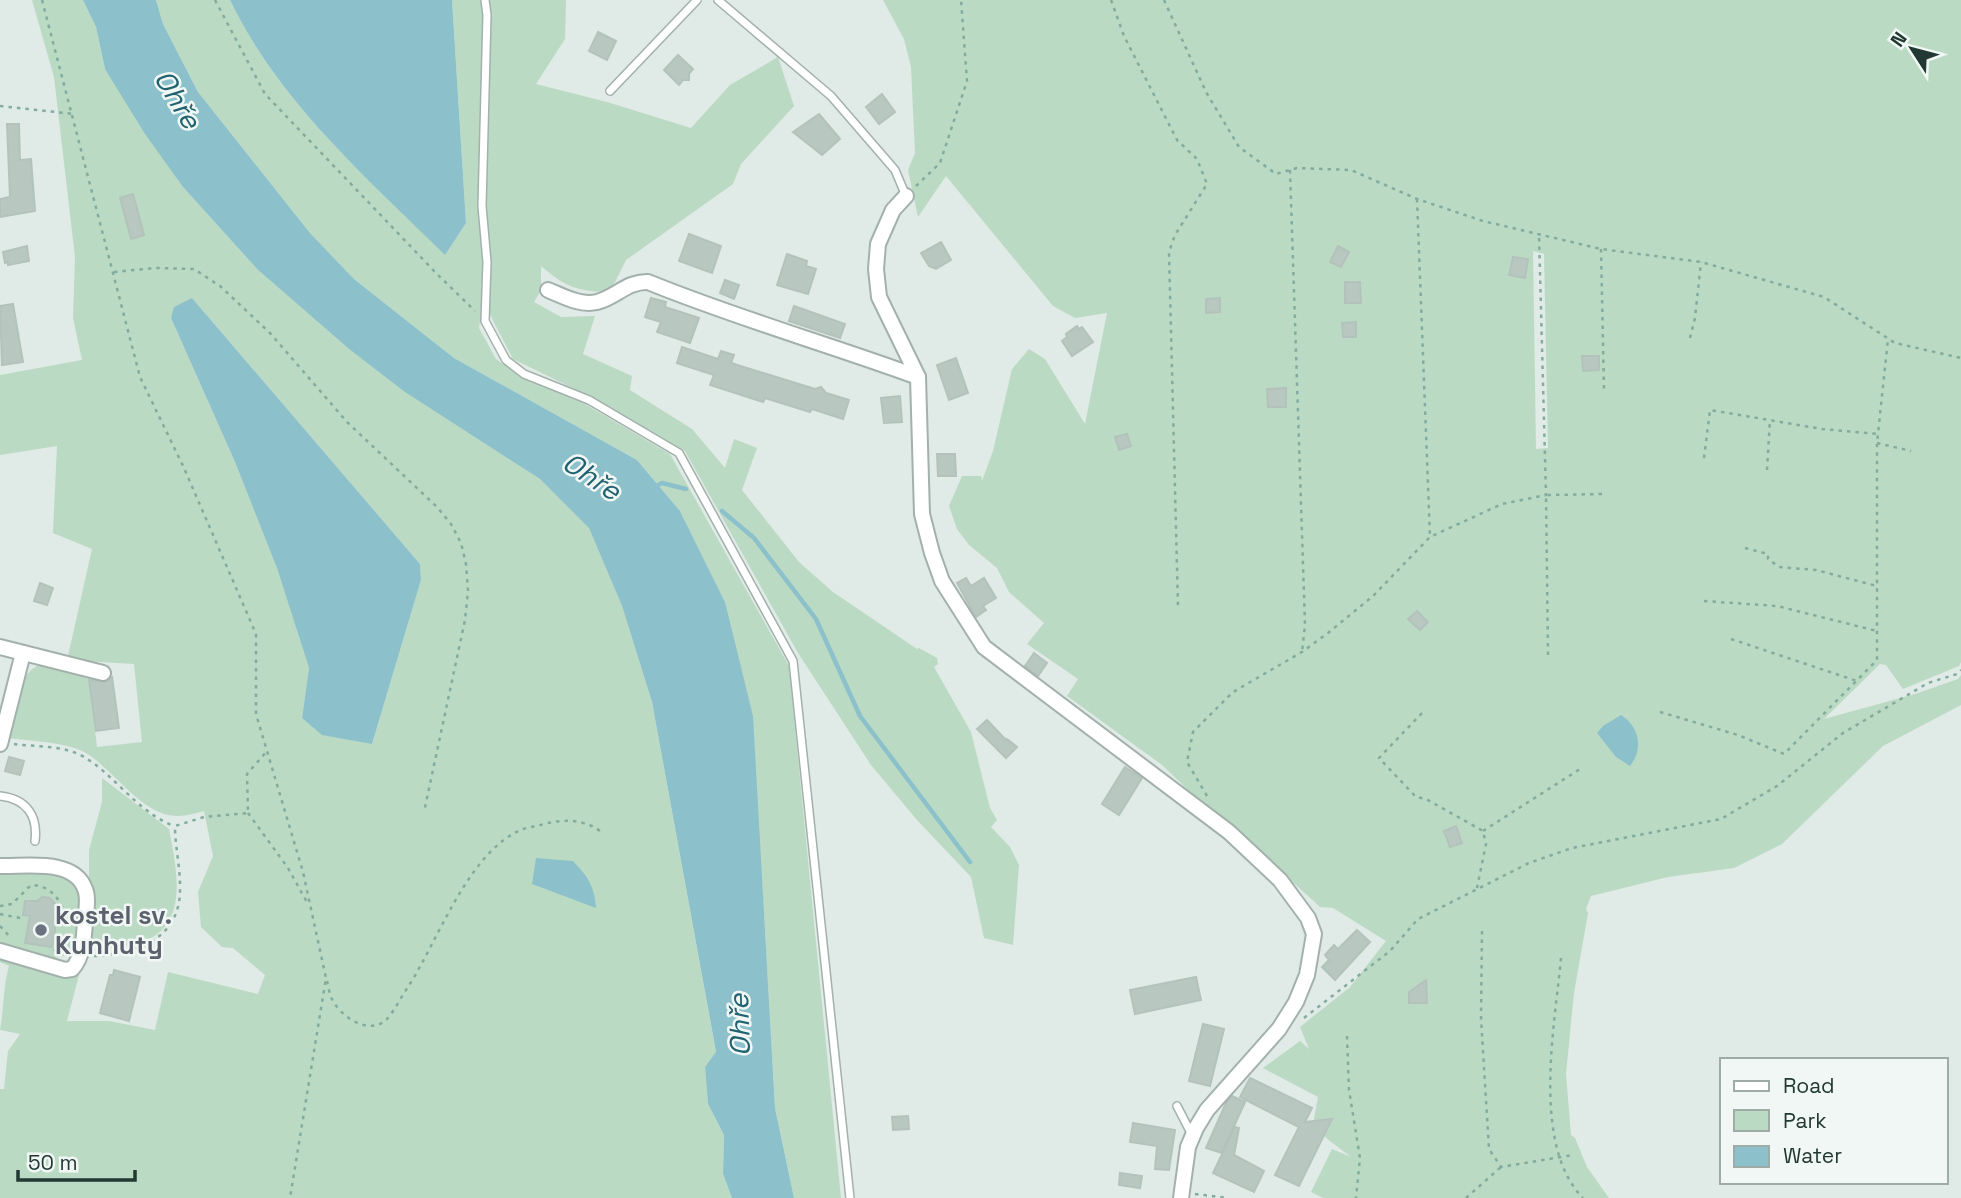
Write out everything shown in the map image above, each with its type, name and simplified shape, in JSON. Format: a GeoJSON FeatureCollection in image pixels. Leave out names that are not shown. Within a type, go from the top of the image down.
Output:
{"type":"FeatureCollection","features":[{"type":"Feature","properties":{"kind":"street"},"geometry":{"type":"LineString","coordinates":[[906,196],[892,210],[878,244],[876,269],[879,298],[918,377],[922,514],[942,580],[984,647],[1229,832],[1280,880],[1308,918],[1314,934],[1307,975],[1296,1002],[1279,1029],[1207,1110],[1193,1135],[1188,1147],[1181,1196]]}},
{"type":"Feature","properties":{"kind":"street"},"geometry":{"type":"LineString","coordinates":[[548,290],[581,303],[598,302],[624,287],[648,282],[708,306],[828,344],[918,377]]}},
{"type":"Feature","properties":{"kind":"street"},"geometry":{"type":"LineString","coordinates":[[0,647],[103,673]]}},
{"type":"Feature","properties":{"kind":"street"},"geometry":{"type":"LineString","coordinates":[[0,743],[23,653]]}},
{"type":"Feature","properties":{"kind":"street"},"geometry":{"type":"LineString","coordinates":[[0,866],[63,868],[81,882],[86,890],[87,901],[80,956],[72,969],[65,970],[0,951]]}},
{"type":"Feature","properties":{"kind":"lane"},"geometry":{"type":"LineString","coordinates":[[485,0],[487,15],[482,206],[486,262],[485,321],[506,360],[524,374],[589,400],[679,453],[793,661],[850,1198]]}},
{"type":"Feature","properties":{"kind":"lane"},"geometry":{"type":"LineString","coordinates":[[610,91],[697,0]]}},
{"type":"Feature","properties":{"kind":"lane"},"geometry":{"type":"LineString","coordinates":[[718,0],[831,96],[895,170],[906,196]]}},
{"type":"Feature","properties":{"kind":"lane"},"geometry":{"type":"LineString","coordinates":[[0,796],[17,802],[33,816],[37,825],[36,841]]}},
{"type":"Feature","properties":{"kind":"lane"},"geometry":{"type":"LineString","coordinates":[[1177,1106],[1193,1135]]}},
{"type":"Feature","properties":{"kind":"path"},"geometry":{"type":"LineString","coordinates":[[42,0],[74,114],[140,377],[184,468],[256,634],[256,714],[303,873],[331,998],[351,1020],[365,1026],[376,1026],[386,1019],[412,981],[456,899],[483,860],[503,841],[522,830],[558,820],[593,825],[600,831]]}},
{"type":"Feature","properties":{"kind":"path"},"geometry":{"type":"LineString","coordinates":[[215,0],[265,93],[485,321]]}},
{"type":"Feature","properties":{"kind":"path"},"geometry":{"type":"LineString","coordinates":[[906,196],[940,163],[967,81],[961,0]]}},
{"type":"Feature","properties":{"kind":"path"},"geometry":{"type":"LineString","coordinates":[[1111,0],[1124,36],[1177,139],[1197,159],[1207,184],[1175,235],[1169,252],[1178,607]]}},
{"type":"Feature","properties":{"kind":"path"},"geometry":{"type":"LineString","coordinates":[[1164,0],[1206,92],[1239,147],[1276,174],[1297,168],[1351,170],[1417,199],[1483,221],[1601,249],[1701,262],[1824,297],[1895,343],[1961,358]]}},
{"type":"Feature","properties":{"kind":"path"},"geometry":{"type":"LineString","coordinates":[[0,106],[74,114]]}},
{"type":"Feature","properties":{"kind":"path"},"geometry":{"type":"LineString","coordinates":[[1290,170],[1305,625],[1302,652]]}},
{"type":"Feature","properties":{"kind":"path"},"geometry":{"type":"LineString","coordinates":[[1417,199],[1430,537]]}},
{"type":"Feature","properties":{"kind":"path"},"geometry":{"type":"LineString","coordinates":[[1539,235],[1548,655]]}},
{"type":"Feature","properties":{"kind":"path"},"geometry":{"type":"LineString","coordinates":[[1601,249],[1604,390]]}},
{"type":"Feature","properties":{"kind":"path"},"geometry":{"type":"LineString","coordinates":[[1690,338],[1701,262]]}},
{"type":"Feature","properties":{"kind":"path"},"geometry":{"type":"LineString","coordinates":[[114,272],[155,268],[194,269],[220,286],[270,333],[347,422],[437,507],[451,524],[461,543],[468,591],[465,620],[425,812]]}},
{"type":"Feature","properties":{"kind":"path"},"geometry":{"type":"LineString","coordinates":[[1660,712],[1738,736],[1784,754],[1788,753],[1877,660],[1877,443],[1888,339]]}},
{"type":"Feature","properties":{"kind":"path"},"geometry":{"type":"LineString","coordinates":[[1704,458],[1710,410],[1822,429],[1878,434]]}},
{"type":"Feature","properties":{"kind":"path"},"geometry":{"type":"LineString","coordinates":[[1767,470],[1770,419]]}},
{"type":"Feature","properties":{"kind":"path"},"geometry":{"type":"LineString","coordinates":[[1877,443],[1911,451]]}},
{"type":"Feature","properties":{"kind":"path"},"geometry":{"type":"LineString","coordinates":[[1208,797],[1187,762],[1193,732],[1233,692],[1302,652],[1373,596],[1430,537],[1502,504],[1546,495],[1605,495]]}},
{"type":"Feature","properties":{"kind":"path"},"geometry":{"type":"LineString","coordinates":[[1745,548],[1768,554],[1768,559],[1779,567],[1816,570],[1877,586]]}},
{"type":"Feature","properties":{"kind":"path"},"geometry":{"type":"LineString","coordinates":[[1704,601],[1777,606],[1877,631]]}},
{"type":"Feature","properties":{"kind":"path"},"geometry":{"type":"LineString","coordinates":[[1731,639],[1857,681]]}},
{"type":"Feature","properties":{"kind":"path"},"geometry":{"type":"LineString","coordinates":[[1279,1029],[1301,1020],[1334,996],[1390,951],[1418,919],[1529,863],[1572,848],[1721,819],[1777,786],[1843,733],[1928,683],[1957,674],[1961,670]]}},
{"type":"Feature","properties":{"kind":"path"},"geometry":{"type":"LineString","coordinates":[[1957,674],[1961,680]]}},
{"type":"Feature","properties":{"kind":"path"},"geometry":{"type":"LineString","coordinates":[[1422,713],[1378,758],[1416,797],[1426,799],[1483,831],[1486,844],[1478,888]]}},
{"type":"Feature","properties":{"kind":"path"},"geometry":{"type":"LineString","coordinates":[[0,743],[68,750],[83,757],[163,822],[175,826],[204,817],[248,813]]}},
{"type":"Feature","properties":{"kind":"path"},"geometry":{"type":"LineString","coordinates":[[267,751],[247,774],[248,813],[288,868],[311,908]]}},
{"type":"Feature","properties":{"kind":"path"},"geometry":{"type":"LineString","coordinates":[[1483,831],[1580,769]]}},
{"type":"Feature","properties":{"kind":"path"},"geometry":{"type":"LineString","coordinates":[[80,956],[125,951],[159,939],[170,926],[178,910],[181,889],[175,826]]}},
{"type":"Feature","properties":{"kind":"path"},"geometry":{"type":"LineString","coordinates":[[0,906],[12,904],[31,885],[42,886],[51,890],[70,919]]}},
{"type":"Feature","properties":{"kind":"path"},"geometry":{"type":"LineString","coordinates":[[0,914],[25,919]]}},
{"type":"Feature","properties":{"kind":"path"},"geometry":{"type":"LineString","coordinates":[[0,926],[15,941]]}},
{"type":"Feature","properties":{"kind":"path"},"geometry":{"type":"LineString","coordinates":[[1482,931],[1481,1018],[1489,1149],[1501,1167]]}},
{"type":"Feature","properties":{"kind":"path"},"geometry":{"type":"LineString","coordinates":[[46,954],[56,950],[68,933]]}},
{"type":"Feature","properties":{"kind":"path"},"geometry":{"type":"LineString","coordinates":[[1561,958],[1550,1100],[1558,1158],[1583,1198]]}},
{"type":"Feature","properties":{"kind":"path"},"geometry":{"type":"LineString","coordinates":[[290,1198],[326,978]]}},
{"type":"Feature","properties":{"kind":"path"},"geometry":{"type":"LineString","coordinates":[[1347,1037],[1349,1090],[1360,1158],[1356,1198]]}},
{"type":"Feature","properties":{"kind":"path"},"geometry":{"type":"LineString","coordinates":[[1466,1198],[1501,1167],[1573,1155]]}},
{"type":"Feature","properties":{"kind":"path"},"geometry":{"type":"LineString","coordinates":[[1181,1196],[1228,1198]]}},
{"type":"Feature","properties":{"kind":"green space"},"geometry":{"type":"Polygon","coordinates":[[[32,0],[83,0],[96,27],[105,69],[183,187],[258,270],[349,349],[418,400],[540,479],[589,527],[622,606],[652,702],[716,1053],[705,1067],[708,1104],[724,1135],[723,1174],[732,1198],[0,1198],[0,1089],[4,1089],[8,1051],[20,1034],[0,1030],[9,966],[0,962],[0,954],[79,975],[67,1021],[109,1021],[155,1030],[168,972],[258,994],[265,975],[233,948],[222,947],[201,927],[198,892],[213,856],[204,811],[181,816],[165,814],[141,801],[96,760],[78,749],[7,738],[14,705],[23,681],[37,666],[46,665],[89,679],[97,747],[142,742],[134,664],[83,661],[68,656],[92,549],[53,533],[57,446],[0,455],[0,375],[82,360],[73,318],[75,257],[54,77],[32,0]],[[192,298],[171,318],[235,462],[277,567],[309,668],[302,718],[372,744],[421,580],[420,564],[192,298]]]}},
{"type":"Feature","properties":{"kind":"green space"},"geometry":{"type":"Polygon","coordinates":[[[156,0],[230,0],[273,72],[299,105],[355,167],[445,254],[466,223],[452,0],[566,0],[565,39],[536,84],[691,128],[730,85],[778,57],[794,106],[741,164],[733,184],[626,260],[615,282],[606,292],[571,286],[541,266],[541,290],[534,302],[561,317],[595,316],[583,354],[632,376],[630,390],[692,429],[725,468],[734,439],[757,448],[742,490],[799,562],[833,592],[917,649],[937,658],[938,664],[934,667],[971,732],[990,808],[997,820],[991,827],[1010,847],[1019,865],[1013,945],[984,938],[971,877],[917,820],[871,765],[798,653],[685,451],[593,398],[513,359],[483,301],[479,328],[496,359],[521,377],[583,403],[670,454],[789,666],[841,1198],[794,1198],[775,1108],[762,878],[725,602],[680,511],[637,460],[454,358],[354,279],[310,233],[198,92],[163,24],[156,0]]]}},
{"type":"Feature","properties":{"kind":"green space"},"geometry":{"type":"Polygon","coordinates":[[[883,0],[1961,0],[1961,662],[1959,666],[1903,689],[1886,665],[1880,664],[1824,719],[1915,694],[1958,679],[1961,675],[1961,705],[1883,746],[1782,844],[1734,868],[1668,877],[1591,896],[1586,909],[1588,913],[1574,993],[1566,1074],[1571,1135],[1575,1138],[1587,1167],[1609,1198],[1323,1198],[1311,1192],[1332,1149],[1351,1157],[1317,1131],[1314,1119],[1318,1097],[1263,1068],[1300,1041],[1309,1049],[1300,1027],[1350,987],[1386,941],[1333,908],[1320,907],[1263,861],[1162,765],[1067,696],[1078,679],[1027,644],[1044,623],[1009,592],[997,568],[969,545],[957,529],[949,506],[962,476],[981,476],[982,481],[993,451],[1012,369],[1029,349],[1045,359],[1085,424],[1107,313],[1075,318],[1053,306],[946,176],[918,217],[908,170],[915,153],[911,67],[904,39],[883,0]],[[1533,251],[1536,449],[1548,448],[1544,254],[1533,251]]]}},
{"type":"Feature","properties":{"kind":"green space"},"geometry":{"type":"Polygon","coordinates":[[[102,778],[169,829],[174,854],[176,896],[172,914],[164,928],[149,939],[129,946],[100,949],[89,934],[89,850],[102,802],[102,778]]]}},
{"type":"Feature","properties":{"kind":"green space"},"geometry":{"type":"Polygon","coordinates":[[[0,872],[59,872],[80,888],[77,944],[68,955],[50,959],[0,947],[0,872]]]}},
{"type":"Feature","properties":{"kind":"water","name":"Ohře"},"geometry":{"type":"Polygon","coordinates":[[[83,0],[156,0],[163,24],[198,92],[310,233],[354,279],[454,358],[637,460],[680,511],[725,602],[753,716],[775,1108],[794,1198],[732,1198],[723,1174],[724,1135],[708,1104],[705,1067],[716,1052],[652,702],[622,606],[589,528],[540,479],[405,392],[349,349],[258,270],[183,187],[145,134],[105,69],[96,27],[83,0]]]}},
{"type":"Feature","properties":{"kind":"water"},"geometry":{"type":"Polygon","coordinates":[[[230,0],[452,0],[466,223],[445,255],[355,167],[299,105],[250,37],[230,0]]]}},
{"type":"Feature","properties":{"kind":"water"},"geometry":{"type":"Polygon","coordinates":[[[192,298],[420,564],[421,580],[372,744],[322,735],[302,718],[309,668],[277,568],[235,462],[171,318],[174,307],[192,298]]]}},
{"type":"Feature","properties":{"kind":"water"},"geometry":{"type":"Polygon","coordinates":[[[1621,715],[1632,725],[1638,738],[1637,752],[1630,766],[1616,757],[1597,733],[1621,715]]]}},
{"type":"Feature","properties":{"kind":"water"},"geometry":{"type":"Polygon","coordinates":[[[536,858],[573,861],[589,882],[596,908],[532,884],[536,858]]]}},
{"type":"Feature","properties":{"kind":"building"},"geometry":{"type":"Polygon","coordinates":[[[598,32],[616,41],[607,60],[589,51],[598,32]]]}},
{"type":"Feature","properties":{"kind":"building"},"geometry":{"type":"Polygon","coordinates":[[[678,55],[693,69],[689,80],[683,80],[679,85],[664,70],[678,55]]]}},
{"type":"Feature","properties":{"kind":"building"},"geometry":{"type":"Polygon","coordinates":[[[882,94],[895,112],[879,124],[866,107],[882,94]]]}},
{"type":"Feature","properties":{"kind":"building"},"geometry":{"type":"Polygon","coordinates":[[[819,114],[840,139],[822,155],[793,132],[819,114]]]}},
{"type":"Feature","properties":{"kind":"building"},"geometry":{"type":"Polygon","coordinates":[[[7,124],[19,124],[20,160],[31,159],[35,211],[0,217],[0,199],[10,197],[7,124]]]}},
{"type":"Feature","properties":{"kind":"building"},"geometry":{"type":"Polygon","coordinates":[[[133,194],[144,235],[131,239],[120,198],[133,194]]]}},
{"type":"Feature","properties":{"kind":"building"},"geometry":{"type":"Polygon","coordinates":[[[689,234],[721,246],[712,273],[679,261],[689,234]]]}},
{"type":"Feature","properties":{"kind":"building"},"geometry":{"type":"Polygon","coordinates":[[[941,242],[951,260],[936,269],[929,266],[921,253],[941,242]]]}},
{"type":"Feature","properties":{"kind":"building"},"geometry":{"type":"Polygon","coordinates":[[[27,246],[29,261],[8,265],[8,262],[5,263],[3,252],[27,246]]]}},
{"type":"Feature","properties":{"kind":"building"},"geometry":{"type":"Polygon","coordinates":[[[1338,246],[1349,252],[1341,267],[1330,262],[1338,246]]]}},
{"type":"Feature","properties":{"kind":"building"},"geometry":{"type":"Polygon","coordinates":[[[787,254],[807,261],[806,266],[816,269],[808,294],[777,285],[787,254]]]}},
{"type":"Feature","properties":{"kind":"building"},"geometry":{"type":"Polygon","coordinates":[[[1513,257],[1528,259],[1525,278],[1509,275],[1513,257]]]}},
{"type":"Feature","properties":{"kind":"building"},"geometry":{"type":"Polygon","coordinates":[[[725,280],[739,285],[734,299],[720,293],[725,280]]]}},
{"type":"Feature","properties":{"kind":"building"},"geometry":{"type":"Polygon","coordinates":[[[1345,282],[1360,282],[1361,303],[1345,303],[1345,282]]]}},
{"type":"Feature","properties":{"kind":"building"},"geometry":{"type":"Polygon","coordinates":[[[651,298],[666,302],[665,307],[699,318],[690,343],[657,332],[661,322],[645,317],[651,298]]]}},
{"type":"Feature","properties":{"kind":"building"},"geometry":{"type":"Polygon","coordinates":[[[1220,298],[1220,312],[1206,313],[1206,299],[1220,298]]]}},
{"type":"Feature","properties":{"kind":"building"},"geometry":{"type":"Polygon","coordinates":[[[13,304],[23,362],[2,365],[0,306],[13,304]]]}},
{"type":"Feature","properties":{"kind":"building"},"geometry":{"type":"Polygon","coordinates":[[[794,306],[845,324],[840,338],[789,321],[794,306]]]}},
{"type":"Feature","properties":{"kind":"building"},"geometry":{"type":"Polygon","coordinates":[[[1356,322],[1356,337],[1343,337],[1342,323],[1356,322]]]}},
{"type":"Feature","properties":{"kind":"building"},"geometry":{"type":"Polygon","coordinates":[[[1077,326],[1079,329],[1082,327],[1093,342],[1072,356],[1062,341],[1067,337],[1066,334],[1077,326]]]}},
{"type":"Feature","properties":{"kind":"building"},"geometry":{"type":"Polygon","coordinates":[[[682,347],[718,359],[721,351],[734,355],[731,363],[815,389],[821,387],[826,393],[849,400],[843,419],[765,398],[763,402],[710,385],[714,375],[677,363],[682,347]]]}},
{"type":"Feature","properties":{"kind":"building"},"geometry":{"type":"Polygon","coordinates":[[[1582,356],[1599,356],[1599,370],[1583,371],[1582,356]]]}},
{"type":"Feature","properties":{"kind":"building"},"geometry":{"type":"Polygon","coordinates":[[[956,358],[968,393],[949,400],[937,365],[956,358]]]}},
{"type":"Feature","properties":{"kind":"building"},"geometry":{"type":"Polygon","coordinates":[[[1286,388],[1286,407],[1268,407],[1267,389],[1286,388]]]}},
{"type":"Feature","properties":{"kind":"building"},"geometry":{"type":"Polygon","coordinates":[[[900,396],[902,422],[884,423],[881,398],[900,396]]]}},
{"type":"Feature","properties":{"kind":"building"},"geometry":{"type":"Polygon","coordinates":[[[1127,434],[1131,446],[1119,450],[1115,437],[1127,434]]]}},
{"type":"Feature","properties":{"kind":"building"},"geometry":{"type":"Polygon","coordinates":[[[937,454],[955,454],[956,476],[938,476],[937,454]]]}},
{"type":"Feature","properties":{"kind":"building"},"geometry":{"type":"Polygon","coordinates":[[[966,578],[971,586],[984,578],[996,598],[983,606],[986,610],[976,617],[957,583],[966,578]]]}},
{"type":"Feature","properties":{"kind":"building"},"geometry":{"type":"Polygon","coordinates":[[[40,583],[53,588],[47,605],[34,601],[40,583]]]}},
{"type":"Feature","properties":{"kind":"building"},"geometry":{"type":"Polygon","coordinates":[[[1417,611],[1428,622],[1420,630],[1408,619],[1417,611]]]}},
{"type":"Feature","properties":{"kind":"building"},"geometry":{"type":"Polygon","coordinates":[[[1034,653],[1047,663],[1038,676],[1025,666],[1034,653]]]}},
{"type":"Feature","properties":{"kind":"building"},"geometry":{"type":"Polygon","coordinates":[[[112,677],[119,728],[96,731],[89,680],[105,682],[112,677]]]}},
{"type":"Feature","properties":{"kind":"building"},"geometry":{"type":"Polygon","coordinates":[[[987,720],[1006,740],[1017,747],[1006,758],[977,729],[987,720]]]}},
{"type":"Feature","properties":{"kind":"building"},"geometry":{"type":"Polygon","coordinates":[[[9,757],[24,761],[20,775],[5,771],[9,757]]]}},
{"type":"Feature","properties":{"kind":"building"},"geometry":{"type":"Polygon","coordinates":[[[1125,767],[1142,778],[1119,815],[1102,804],[1125,767]]]}},
{"type":"Feature","properties":{"kind":"building"},"geometry":{"type":"Polygon","coordinates":[[[1456,826],[1462,843],[1450,847],[1444,831],[1456,826]]]}},
{"type":"Feature","properties":{"kind":"building","name":"kostel sv. Kunhuty"},"geometry":{"type":"Polygon","coordinates":[[[42,897],[50,898],[56,905],[54,918],[57,918],[52,947],[25,943],[30,916],[23,915],[25,901],[37,901],[42,897]]]}},
{"type":"Feature","properties":{"kind":"building"},"geometry":{"type":"Polygon","coordinates":[[[1357,930],[1370,942],[1335,980],[1322,967],[1329,960],[1325,955],[1334,945],[1338,949],[1357,930]]]}},
{"type":"Feature","properties":{"kind":"building"},"geometry":{"type":"Polygon","coordinates":[[[114,970],[140,977],[129,1021],[100,1013],[110,975],[113,975],[114,970]]]}},
{"type":"Feature","properties":{"kind":"building"},"geometry":{"type":"Polygon","coordinates":[[[1196,977],[1201,1000],[1135,1014],[1130,990],[1196,977]]]}},
{"type":"Feature","properties":{"kind":"building"},"geometry":{"type":"Polygon","coordinates":[[[1426,980],[1427,1003],[1409,1003],[1409,992],[1426,980]]]}},
{"type":"Feature","properties":{"kind":"building"},"geometry":{"type":"Polygon","coordinates":[[[1203,1024],[1224,1029],[1210,1086],[1189,1081],[1203,1024]]]}},
{"type":"Feature","properties":{"kind":"building"},"geometry":{"type":"Polygon","coordinates":[[[1250,1078],[1312,1108],[1305,1122],[1332,1119],[1299,1186],[1275,1175],[1299,1127],[1240,1097],[1250,1078]]]}},
{"type":"Feature","properties":{"kind":"building"},"geometry":{"type":"Polygon","coordinates":[[[1232,1096],[1245,1102],[1222,1153],[1206,1148],[1226,1103],[1232,1096]]]}},
{"type":"Feature","properties":{"kind":"building"},"geometry":{"type":"Polygon","coordinates":[[[908,1116],[909,1129],[893,1130],[892,1117],[908,1116]]]}},
{"type":"Feature","properties":{"kind":"building"},"geometry":{"type":"Polygon","coordinates":[[[1133,1123],[1175,1130],[1169,1170],[1155,1169],[1157,1146],[1130,1142],[1133,1123]]]}},
{"type":"Feature","properties":{"kind":"building"},"geometry":{"type":"Polygon","coordinates":[[[1235,1127],[1239,1128],[1234,1155],[1264,1171],[1254,1192],[1213,1173],[1235,1127]]]}},
{"type":"Feature","properties":{"kind":"building"},"geometry":{"type":"Polygon","coordinates":[[[1120,1173],[1142,1176],[1140,1188],[1119,1185],[1120,1173]]]}},
{"type":"Feature","properties":{"kind":"waterway"},"geometry":{"type":"LineString","coordinates":[[654,487],[662,483],[686,489]]}},
{"type":"Feature","properties":{"kind":"waterway"},"geometry":{"type":"LineString","coordinates":[[722,511],[754,538],[816,619],[860,716],[970,862]]}},
{"type":"Feature","properties":{"kind":"place","name":"kostel sv. Kunhuty"},"geometry":{"type":"Point","coordinates":[41,930]}}]}
